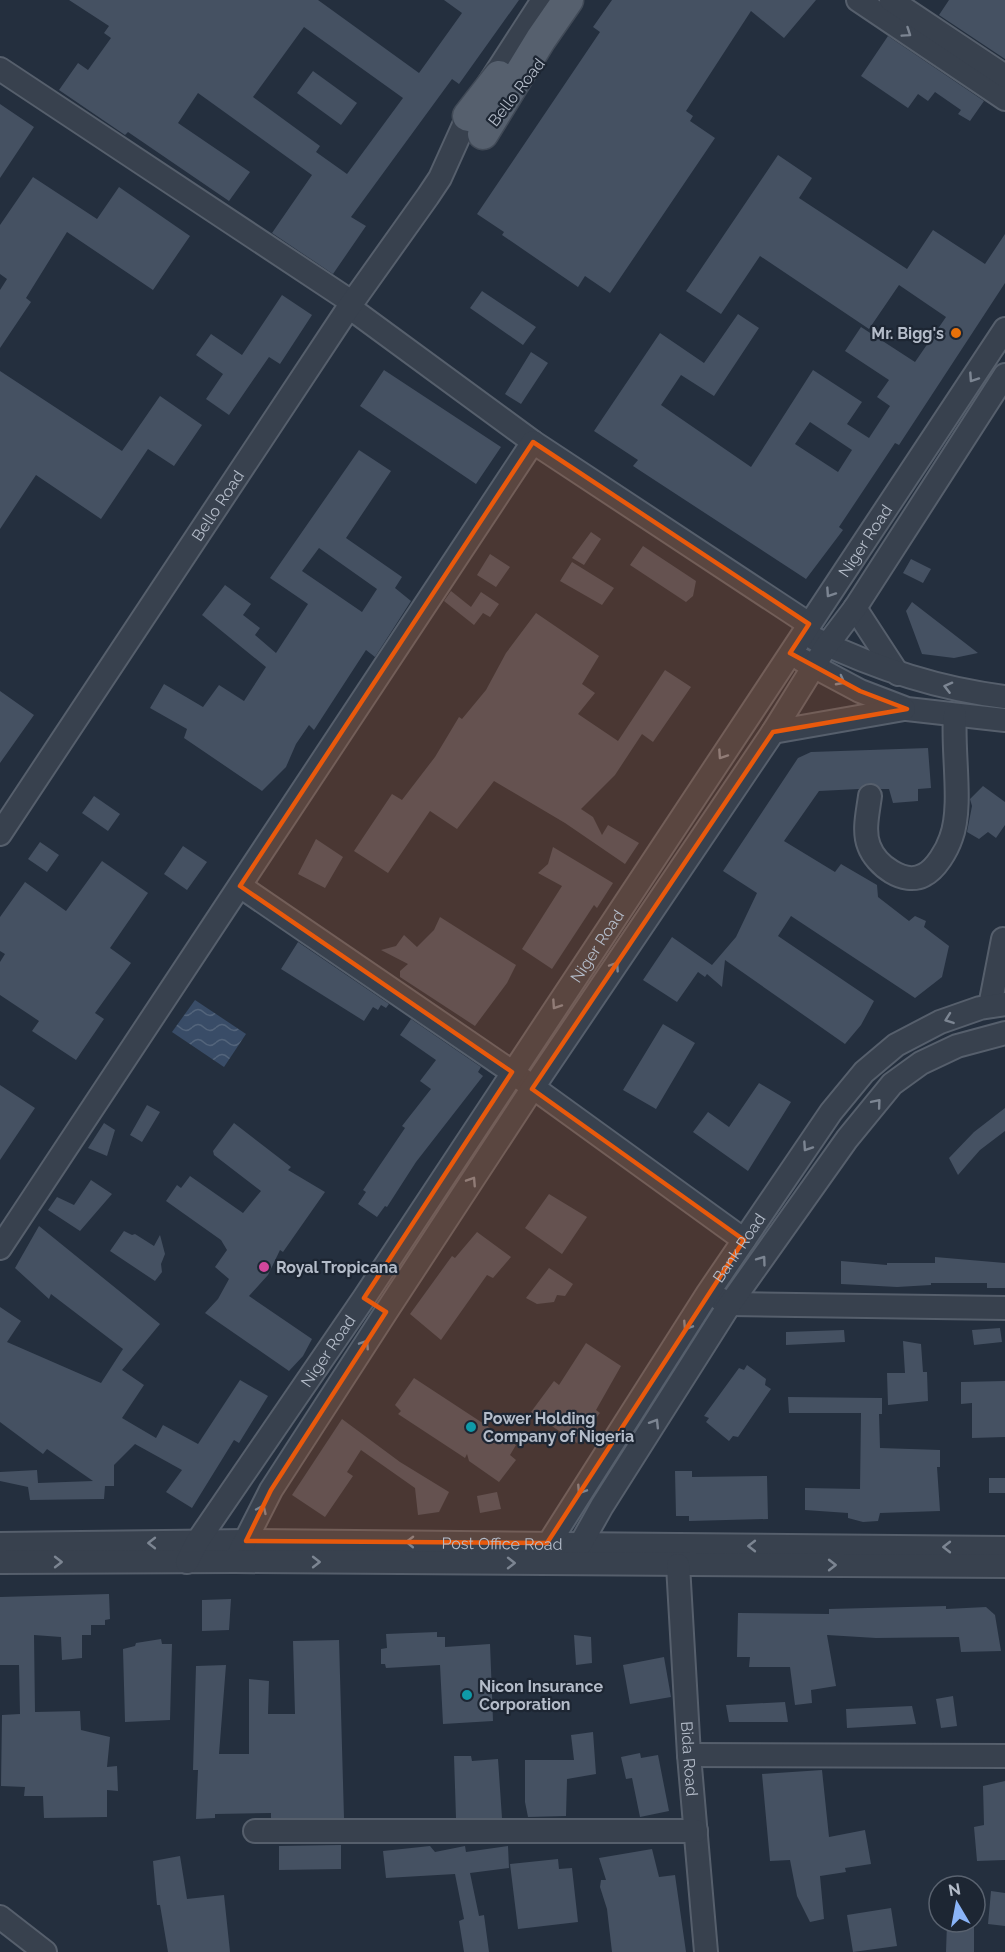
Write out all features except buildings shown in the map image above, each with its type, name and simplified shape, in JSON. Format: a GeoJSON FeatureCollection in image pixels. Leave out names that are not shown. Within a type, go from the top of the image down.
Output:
{"type":"FeatureCollection","features":[{"type":"Feature","properties":{"kind":"main road"},"geometry":{"type":"LineString","coordinates":[[476,125],[536,37],[557,0]]}},
{"type":"Feature","properties":{"kind":"main road"},"geometry":{"type":"LineString","coordinates":[[536,37],[568,0]]}},
{"type":"Feature","properties":{"kind":"street","name":"Bello Road"},"geometry":{"type":"LineString","coordinates":[[0,834],[351,305],[476,125],[543,0]]}},
{"type":"Feature","properties":{"kind":"street","name":"Bello Road"},"geometry":{"type":"LineString","coordinates":[[476,125],[524,85],[584,0]]}},
{"type":"Feature","properties":{"kind":"street"},"geometry":{"type":"LineString","coordinates":[[858,0],[1005,99]]}},
{"type":"Feature","properties":{"kind":"street"},"geometry":{"type":"LineString","coordinates":[[891,0],[1005,76]]}},
{"type":"Feature","properties":{"kind":"street"},"geometry":{"type":"LineString","coordinates":[[0,69],[351,305],[533,442],[827,645],[898,674],[973,693],[1005,697]]}},
{"type":"Feature","properties":{"kind":"street","name":"Niger Road"},"geometry":{"type":"LineString","coordinates":[[192,1552],[364,1298],[1005,329]]}},
{"type":"Feature","properties":{"kind":"street","name":"Niger Road"},"geometry":{"type":"LineString","coordinates":[[235,1561],[271,1490],[386,1312],[532,1089],[773,732],[813,666],[855,608],[1005,375]]}},
{"type":"Feature","properties":{"kind":"street"},"geometry":{"type":"LineString","coordinates":[[0,1248],[533,442]]}},
{"type":"Feature","properties":{"kind":"street"},"geometry":{"type":"LineString","coordinates":[[855,608],[898,674]]}},
{"type":"Feature","properties":{"kind":"street"},"geometry":{"type":"LineString","coordinates":[[790,653],[860,691],[907,709],[1005,720]]}},
{"type":"Feature","properties":{"kind":"street"},"geometry":{"type":"LineString","coordinates":[[773,732],[907,709]]}},
{"type":"Feature","properties":{"kind":"street"},"geometry":{"type":"LineString","coordinates":[[870,796],[866,833],[869,848],[885,868],[905,879],[924,875],[942,857],[956,823],[953,741],[955,715]]}},
{"type":"Feature","properties":{"kind":"street"},"geometry":{"type":"LineString","coordinates":[[240,886],[512,1072],[532,1089],[744,1240]]}},
{"type":"Feature","properties":{"kind":"street"},"geometry":{"type":"LineString","coordinates":[[998,1005],[1003,939]]}},
{"type":"Feature","properties":{"kind":"street","name":"Bank Road"},"geometry":{"type":"LineString","coordinates":[[542,1553],[708,1293],[831,1112],[864,1072],[896,1045],[940,1022],[998,1005]]}},
{"type":"Feature","properties":{"kind":"street","name":"Bank Road"},"geometry":{"type":"LineString","coordinates":[[575,1553],[602,1506],[730,1304],[847,1139],[892,1084],[921,1063],[957,1046],[1005,1033]]}},
{"type":"Feature","properties":{"kind":"street"},"geometry":{"type":"LineString","coordinates":[[708,1293],[730,1304],[1005,1308]]}},
{"type":"Feature","properties":{"kind":"street"},"geometry":{"type":"LineString","coordinates":[[364,1298],[386,1312]]}},
{"type":"Feature","properties":{"kind":"street"},"geometry":{"type":"LineString","coordinates":[[602,1506],[612,1537],[618,1546]]}},
{"type":"Feature","properties":{"kind":"street","name":"Post Office Road"},"geometry":{"type":"LineString","coordinates":[[0,1562],[192,1552],[246,1541],[542,1553]]}},
{"type":"Feature","properties":{"kind":"street","name":"Post Office Road"},"geometry":{"type":"LineString","coordinates":[[0,1544],[192,1552],[235,1561],[575,1553],[678,1565],[1005,1566]]}},
{"type":"Feature","properties":{"kind":"street","name":"Post Office Road"},"geometry":{"type":"LineString","coordinates":[[575,1553],[618,1546],[1005,1548]]}},
{"type":"Feature","properties":{"kind":"street","name":"Bida Road"},"geometry":{"type":"LineString","coordinates":[[678,1565],[689,1755],[706,1952]]}},
{"type":"Feature","properties":{"kind":"street"},"geometry":{"type":"LineString","coordinates":[[689,1755],[1005,1756]]}},
{"type":"Feature","properties":{"kind":"street"},"geometry":{"type":"LineString","coordinates":[[255,1832],[696,1831]]}},
{"type":"Feature","properties":{"kind":"street"},"geometry":{"type":"LineString","coordinates":[[0,1917],[45,1952]]}},
{"type":"Feature","properties":{"kind":"highlighted area"},"geometry":{"type":"Polygon","coordinates":[[[533,442],[809,624],[790,653],[860,691],[907,709],[773,732],[532,1089],[744,1240],[547,1543],[246,1541],[271,1490],[386,1312],[364,1298],[512,1072],[240,886],[533,442]]]}},
{"type":"Feature","properties":{"kind":"water"},"geometry":{"type":"Polygon","coordinates":[[[195,1000],[246,1034],[224,1067],[172,1032],[195,1000]]]}},
{"type":"Feature","properties":{"kind":"place","name":"Mr. Bigg's"},"geometry":{"type":"Point","coordinates":[956,333]}},
{"type":"Feature","properties":{"kind":"place","name":"Royal Tropicana"},"geometry":{"type":"Point","coordinates":[264,1267]}},
{"type":"Feature","properties":{"kind":"place","name":"Power Holding Company of Nigeria"},"geometry":{"type":"Point","coordinates":[471,1427]}},
{"type":"Feature","properties":{"kind":"place","name":"Nicon Insurance Corporation"},"geometry":{"type":"Point","coordinates":[467,1695]}}]}
